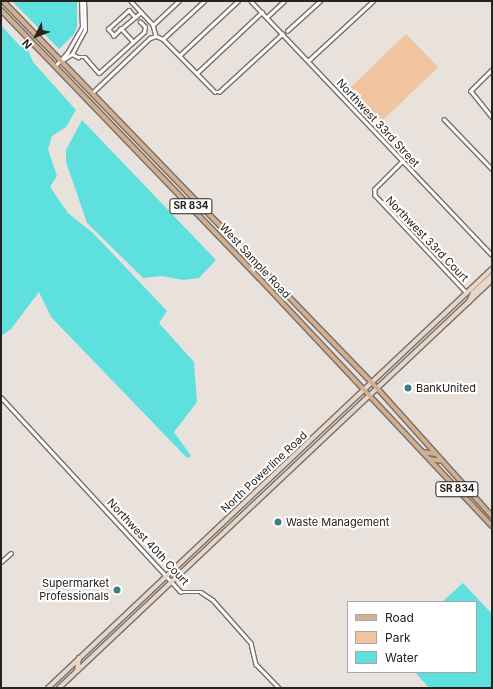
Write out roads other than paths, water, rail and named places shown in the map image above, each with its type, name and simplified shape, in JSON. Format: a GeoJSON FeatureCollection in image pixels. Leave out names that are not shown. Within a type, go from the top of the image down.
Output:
{"type":"FeatureCollection","features":[{"type":"Feature","properties":{"kind":"main road","name":"West Sample Road"},"geometry":{"type":"LineString","coordinates":[[3,1],[93,92],[377,388],[492,516]]}},
{"type":"Feature","properties":{"kind":"main road","name":"West Sample Road"},"geometry":{"type":"LineString","coordinates":[[1,10],[233,251],[492,526]]}},
{"type":"Feature","properties":{"kind":"main road","name":"North Powerline Road"},"geometry":{"type":"LineString","coordinates":[[48,688],[492,269]]}},
{"type":"Feature","properties":{"kind":"main road"},"geometry":{"type":"LineString","coordinates":[[469,302],[472,295],[492,276]]}},
{"type":"Feature","properties":{"kind":"main road","name":"North Powerline Road"},"geometry":{"type":"LineString","coordinates":[[59,688],[492,280]]}},
{"type":"Feature","properties":{"kind":"main road"},"geometry":{"type":"LineString","coordinates":[[435,334],[437,321]]}},
{"type":"Feature","properties":{"kind":"main road"},"geometry":{"type":"LineString","coordinates":[[302,459],[304,447]]}},
{"type":"Feature","properties":{"kind":"main road"},"geometry":{"type":"LineString","coordinates":[[421,451],[436,454]]}},
{"type":"Feature","properties":{"kind":"main road"},"geometry":{"type":"LineString","coordinates":[[428,459],[443,461]]}},
{"type":"Feature","properties":{"kind":"main road"},"geometry":{"type":"LineString","coordinates":[[231,516],[243,515],[245,503]]}},
{"type":"Feature","properties":{"kind":"main road"},"geometry":{"type":"LineString","coordinates":[[77,672],[79,658]]}},
{"type":"Feature","properties":{"kind":"street"},"geometry":{"type":"LineString","coordinates":[[61,61],[82,27],[81,1]]}},
{"type":"Feature","properties":{"kind":"street"},"geometry":{"type":"LineString","coordinates":[[54,66],[72,54],[85,30],[84,1]]}},
{"type":"Feature","properties":{"kind":"street"},"geometry":{"type":"LineString","coordinates":[[131,1],[153,25],[156,36]]}},
{"type":"Feature","properties":{"kind":"street"},"geometry":{"type":"LineString","coordinates":[[153,25],[179,1]]}},
{"type":"Feature","properties":{"kind":"street"},"geometry":{"type":"LineString","coordinates":[[163,39],[204,1]]}},
{"type":"Feature","properties":{"kind":"street"},"geometry":{"type":"LineString","coordinates":[[180,55],[238,1]]}},
{"type":"Feature","properties":{"kind":"street","name":"Northwest 33rd Street"},"geometry":{"type":"LineString","coordinates":[[252,1],[492,255]]}},
{"type":"Feature","properties":{"kind":"street"},"geometry":{"type":"LineString","coordinates":[[267,17],[284,1]]}},
{"type":"Feature","properties":{"kind":"street"},"geometry":{"type":"LineString","coordinates":[[287,31],[320,1]]}},
{"type":"Feature","properties":{"kind":"street"},"geometry":{"type":"LineString","coordinates":[[308,61],[373,1]]}},
{"type":"Feature","properties":{"kind":"street"},"geometry":{"type":"LineString","coordinates":[[135,17],[130,10],[108,29],[114,36],[141,12]]}},
{"type":"Feature","properties":{"kind":"street"},"geometry":{"type":"LineString","coordinates":[[197,73],[262,12]]}},
{"type":"Feature","properties":{"kind":"street"},"geometry":{"type":"LineString","coordinates":[[72,54],[78,58],[85,57],[99,73],[145,29],[140,22]]}},
{"type":"Feature","properties":{"kind":"street"},"geometry":{"type":"LineString","coordinates":[[121,29],[133,42]]}},
{"type":"Feature","properties":{"kind":"street"},"geometry":{"type":"LineString","coordinates":[[93,92],[150,38],[156,36],[163,39],[197,73],[219,92],[283,34]]}},
{"type":"Feature","properties":{"kind":"street"},"geometry":{"type":"LineString","coordinates":[[492,70],[471,91],[492,117]]}},
{"type":"Feature","properties":{"kind":"street"},"geometry":{"type":"LineString","coordinates":[[444,119],[492,169]]}},
{"type":"Feature","properties":{"kind":"street","name":"Northwest 33rd Court"},"geometry":{"type":"LineString","coordinates":[[403,162],[375,189],[374,195],[467,293]]}},
{"type":"Feature","properties":{"kind":"street","name":"Northwest 40th Court"},"geometry":{"type":"LineString","coordinates":[[1,397],[181,592],[201,592],[210,597],[251,643],[256,664],[279,688]]}},
{"type":"Feature","properties":{"kind":"street"},"geometry":{"type":"LineString","coordinates":[[1,562],[11,553]]}},
{"type":"Feature","properties":{"kind":"water"},"geometry":{"type":"Polygon","coordinates":[[[12,1],[77,1],[77,27],[74,34],[59,49],[12,1]]]}},
{"type":"Feature","properties":{"kind":"water"},"geometry":{"type":"Polygon","coordinates":[[[1,25],[20,46],[26,45],[33,62],[76,110],[66,127],[52,136],[48,149],[57,176],[50,187],[68,213],[94,234],[167,311],[159,323],[194,362],[197,402],[174,432],[191,456],[187,458],[51,317],[39,292],[11,329],[1,336],[1,25]]]}},
{"type":"Feature","properties":{"kind":"water"},"geometry":{"type":"Polygon","coordinates":[[[82,120],[216,260],[199,278],[183,280],[162,276],[143,278],[87,223],[66,162],[66,150],[82,120]]]}},
{"type":"Feature","properties":{"kind":"water"},"geometry":{"type":"Polygon","coordinates":[[[463,583],[492,614],[492,688],[429,688],[416,673],[477,673],[477,601],[443,601],[463,583]]]}},
{"type":"Feature","properties":{"kind":"place","name":"BankUnited"},"geometry":{"type":"Point","coordinates":[408,388]}},
{"type":"Feature","properties":{"kind":"place","name":"Waste Management"},"geometry":{"type":"Point","coordinates":[278,522]}},
{"type":"Feature","properties":{"kind":"place","name":"Supermarket Professionals"},"geometry":{"type":"Point","coordinates":[117,590]}}]}
